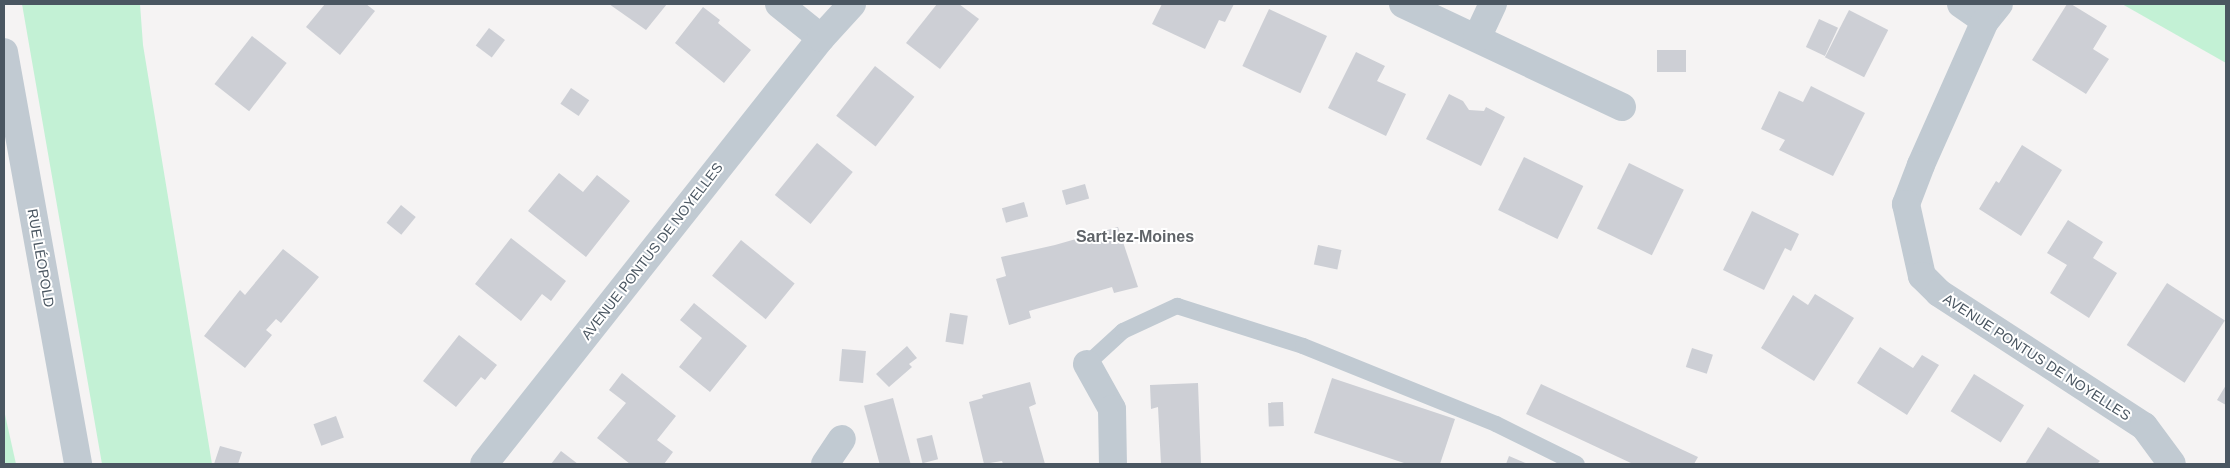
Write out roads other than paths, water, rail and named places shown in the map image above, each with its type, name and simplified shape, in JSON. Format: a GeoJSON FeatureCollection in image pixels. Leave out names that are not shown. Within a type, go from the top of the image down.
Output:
{"type":"FeatureCollection","features":[{"type":"Feature","properties":{"kind":"street"},"geometry":{"type":"LineString","coordinates":[[779,4],[821,38]]}},
{"type":"Feature","properties":{"kind":"street","name":"AVENUE PONTUS DE NOYELLES"},"geometry":{"type":"LineString","coordinates":[[484,464],[821,38],[852,4]]}},
{"type":"Feature","properties":{"kind":"street"},"geometry":{"type":"LineString","coordinates":[[1403,4],[1622,107]]}},
{"type":"Feature","properties":{"kind":"street"},"geometry":{"type":"LineString","coordinates":[[1477,38],[1493,4]]}},
{"type":"Feature","properties":{"kind":"street","name":"AVENUE PONTUS DE NOYELLES"},"geometry":{"type":"LineString","coordinates":[[1961,4],[1992,12],[1921,165],[1906,204],[1922,276],[1939,293],[2144,426],[2172,464]]}},
{"type":"Feature","properties":{"kind":"street","name":"RUE LÉOPOLD"},"geometry":{"type":"LineString","coordinates":[[4,52],[78,464]]}},
{"type":"Feature","properties":{"kind":"street"},"geometry":{"type":"LineString","coordinates":[[1087,364],[1112,409],[1114,464]]}},
{"type":"Feature","properties":{"kind":"street"},"geometry":{"type":"LineString","coordinates":[[825,464],[842,439]]}},
{"type":"Feature","properties":{"kind":"lane"},"geometry":{"type":"LineString","coordinates":[[1087,364],[1123,330],[1177,306],[1303,346],[1496,424],[1577,464]]}},
{"type":"Feature","properties":{"kind":"district","name":"Sart-lez-Moines"},"geometry":{"type":"Point","coordinates":[1135,237]}}]}
